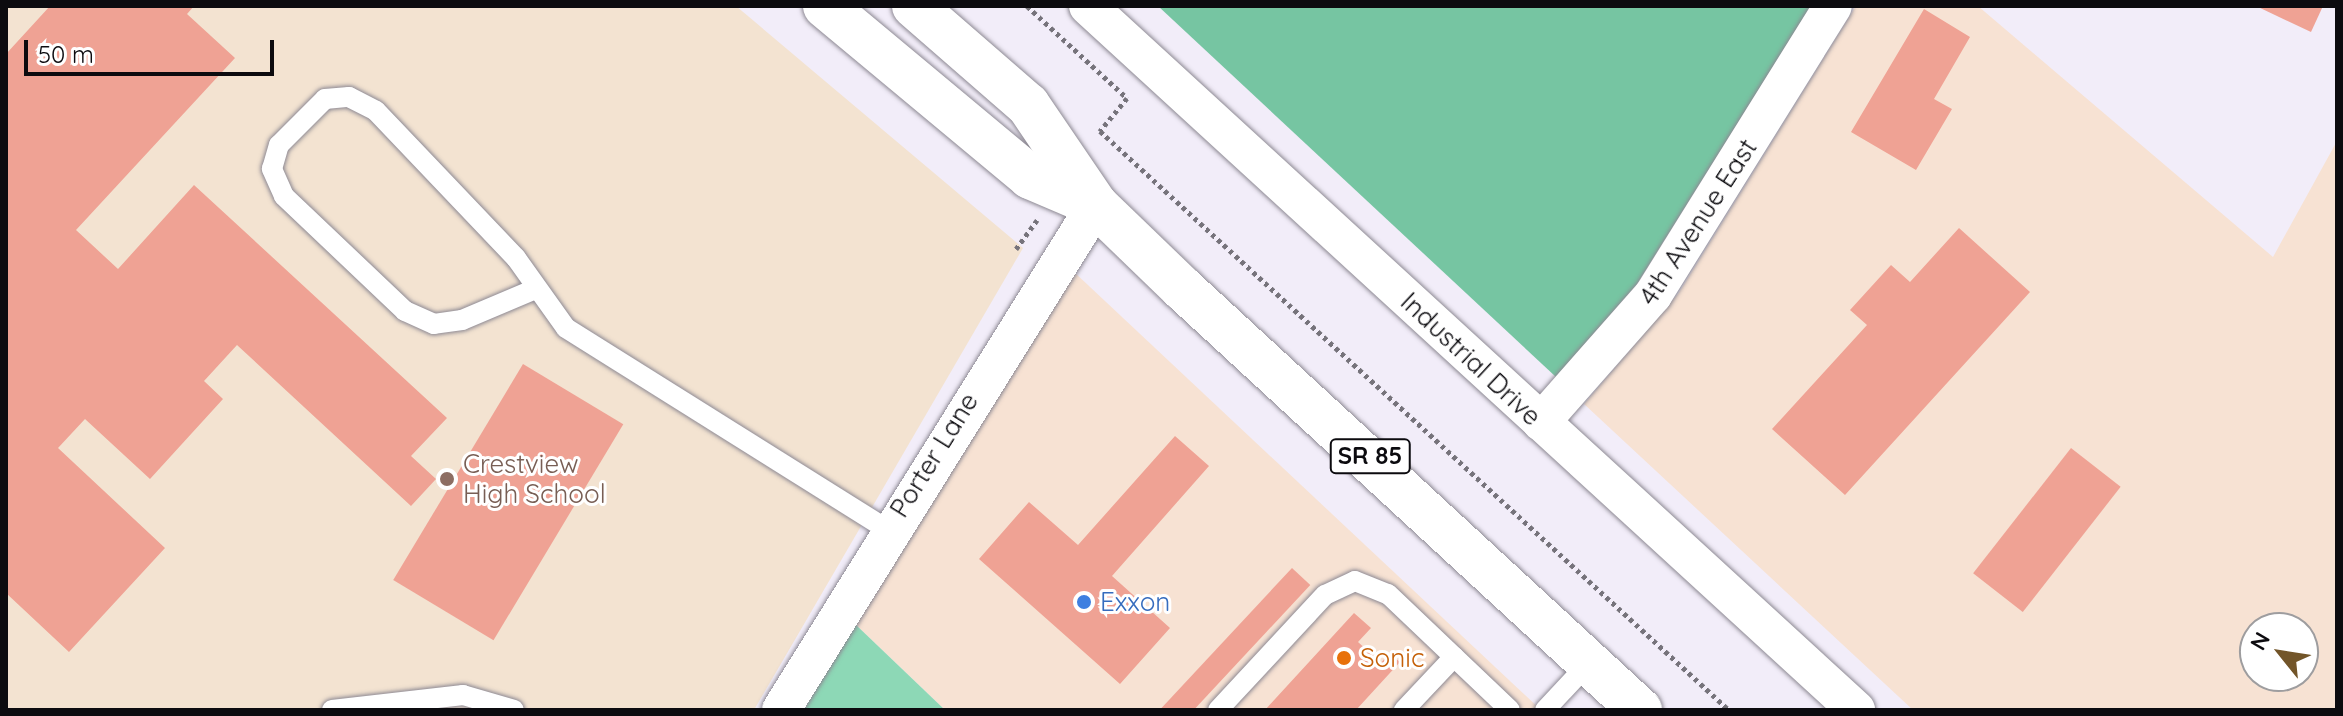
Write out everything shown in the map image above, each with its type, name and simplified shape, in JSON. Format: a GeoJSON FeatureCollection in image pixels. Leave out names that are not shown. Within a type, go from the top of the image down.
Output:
{"type":"FeatureCollection","features":[{"type":"Feature","properties":{"kind":"main road","name":"SR 85"},"geometry":{"type":"LineString","coordinates":[[825,6],[1030,177],[1096,205]]}},
{"type":"Feature","properties":{"kind":"main road","name":"SR 85"},"geometry":{"type":"LineString","coordinates":[[914,6],[1028,105],[1096,205],[1640,710]]}},
{"type":"Feature","properties":{"kind":"street","name":"Industrial Drive"},"geometry":{"type":"LineString","coordinates":[[1088,6],[1856,710]]}},
{"type":"Feature","properties":{"kind":"street","name":"4th Avenue East"},"geometry":{"type":"LineString","coordinates":[[1541,422],[1653,295],[1833,6]]}},
{"type":"Feature","properties":{"kind":"street","name":"Porter Lane"},"geometry":{"type":"LineString","coordinates":[[781,710],[888,530],[1096,205]]}},
{"type":"Feature","properties":{"kind":"lane"},"geometry":{"type":"LineString","coordinates":[[533,290],[462,320],[434,324],[405,311],[284,196],[272,169],[279,145],[325,99],[349,97],[376,111],[516,258],[533,290],[566,328],[888,530]]}},
{"type":"Feature","properties":{"kind":"lane"},"geometry":{"type":"LineString","coordinates":[[1218,710],[1325,595],[1355,581],[1388,594],[1510,710]]}},
{"type":"Feature","properties":{"kind":"lane"},"geometry":{"type":"LineString","coordinates":[[1404,710],[1454,657]]}},
{"type":"Feature","properties":{"kind":"lane"},"geometry":{"type":"LineString","coordinates":[[1545,710],[1589,663]]}},
{"type":"Feature","properties":{"kind":"lane"},"geometry":{"type":"LineString","coordinates":[[332,710],[463,695],[514,710]]}},
{"type":"Feature","properties":{"kind":"path"},"geometry":{"type":"LineString","coordinates":[[1027,6],[1127,98],[1100,131],[1729,710]]}},
{"type":"Feature","properties":{"kind":"shaded area","name":"Crestview High School"},"geometry":{"type":"Polygon","coordinates":[[[6,6],[736,6],[1023,248],[754,710],[6,710],[6,6]]]}},
{"type":"Feature","properties":{"kind":"shaded area"},"geometry":{"type":"Polygon","coordinates":[[[1856,6],[1978,6],[2273,257],[2337,141],[2337,710],[1913,710],[1584,404],[1678,294],[1856,6]]]}},
{"type":"Feature","properties":{"kind":"shaded area"},"geometry":{"type":"Polygon","coordinates":[[[1073,271],[1541,710],[945,710],[854,623],[1073,271]]]}},
{"type":"Feature","properties":{"kind":"green space"},"geometry":{"type":"Polygon","coordinates":[[[1158,6],[1811,6],[1637,284],[1556,377],[1158,6]]]}},
{"type":"Feature","properties":{"kind":"green space"},"geometry":{"type":"Polygon","coordinates":[[[854,623],[945,710],[804,710],[854,623]]]}},
{"type":"Feature","properties":{"kind":"building"},"geometry":{"type":"Polygon","coordinates":[[[50,6],[194,6],[187,14],[235,58],[76,230],[118,269],[194,185],[447,418],[411,456],[436,479],[411,506],[237,345],[204,381],[223,399],[150,479],[85,419],[58,448],[165,548],[69,652],[6,593],[6,54],[50,6]]]}},
{"type":"Feature","properties":{"kind":"building"},"geometry":{"type":"Polygon","coordinates":[[[2256,6],[2323,6],[2311,32],[2256,6]]]}},
{"type":"Feature","properties":{"kind":"building"},"geometry":{"type":"Polygon","coordinates":[[[1924,9],[1970,37],[1934,99],[1952,109],[1916,170],[1851,132],[1924,9]]]}},
{"type":"Feature","properties":{"kind":"building"},"geometry":{"type":"Polygon","coordinates":[[[1959,228],[2030,292],[1845,495],[1772,429],[1867,325],[1850,310],[1891,265],[1910,282],[1959,228]]]}},
{"type":"Feature","properties":{"kind":"building"},"geometry":{"type":"Polygon","coordinates":[[[523,364],[623,424],[493,640],[393,580],[523,364]]]}},
{"type":"Feature","properties":{"kind":"building","name":"Exxon"},"geometry":{"type":"Polygon","coordinates":[[[1175,436],[1209,466],[1112,576],[1170,628],[1120,684],[979,559],[1029,502],[1078,545],[1175,436]]]}},
{"type":"Feature","properties":{"kind":"building"},"geometry":{"type":"Polygon","coordinates":[[[2071,448],[2121,487],[2023,612],[1973,573],[2071,448]]]}},
{"type":"Feature","properties":{"kind":"building"},"geometry":{"type":"Polygon","coordinates":[[[1292,568],[1310,585],[1194,710],[1160,709],[1292,568]]]}},
{"type":"Feature","properties":{"kind":"building","name":"Sonic"},"geometry":{"type":"Polygon","coordinates":[[[1354,613],[1371,628],[1358,642],[1381,663],[1389,653],[1400,662],[1356,710],[1265,710],[1354,613]]]}},
{"type":"Feature","properties":{"kind":"place","name":"Crestview High School"},"geometry":{"type":"Point","coordinates":[447,479]}},
{"type":"Feature","properties":{"kind":"place","name":"Exxon"},"geometry":{"type":"Point","coordinates":[1084,602]}},
{"type":"Feature","properties":{"kind":"place","name":"Sonic"},"geometry":{"type":"Point","coordinates":[1344,658]}}]}
